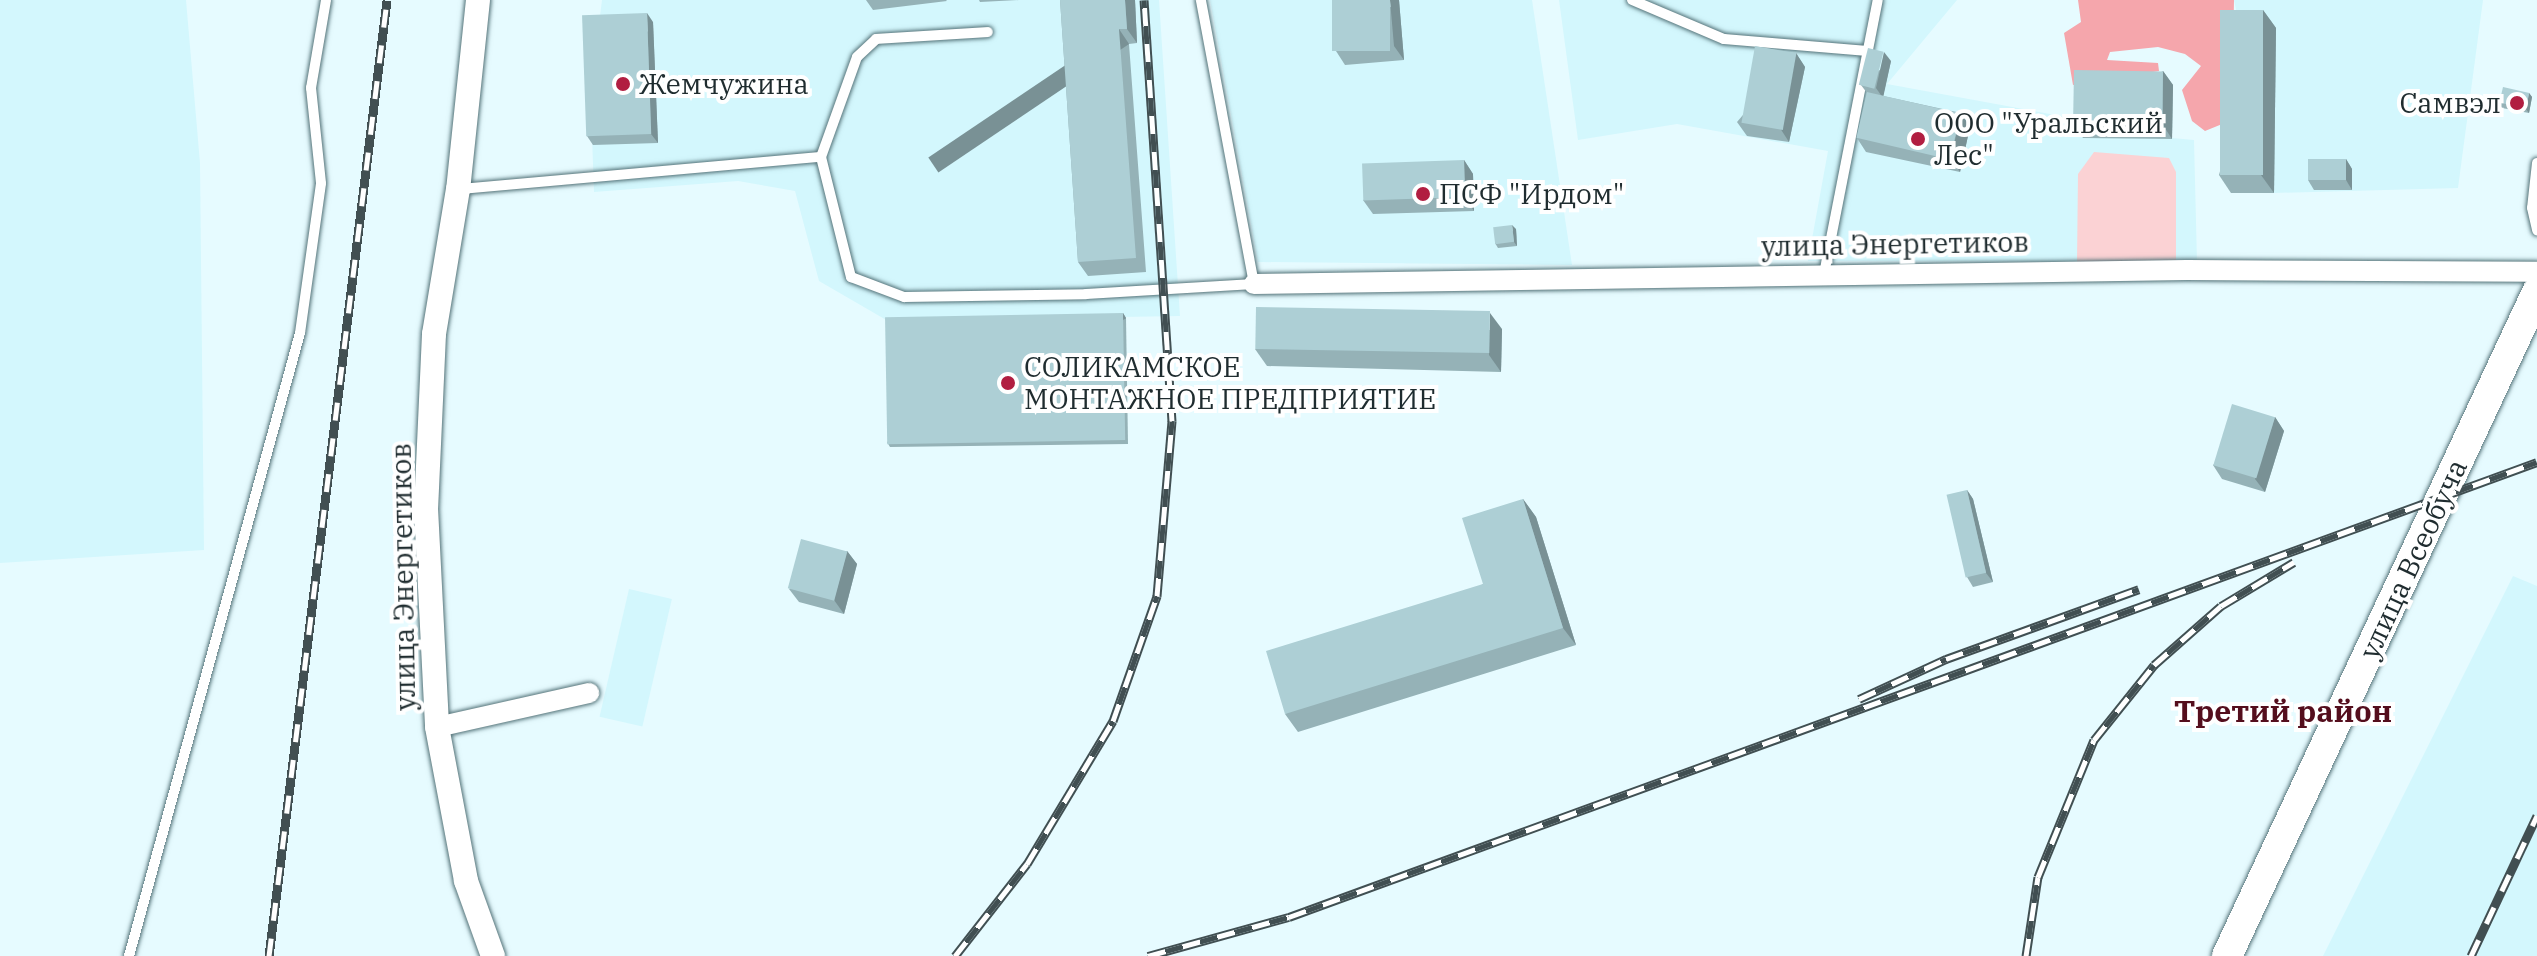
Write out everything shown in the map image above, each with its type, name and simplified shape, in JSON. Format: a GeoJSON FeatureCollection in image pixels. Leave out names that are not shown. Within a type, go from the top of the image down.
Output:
{"type":"FeatureCollection","features":[{"type":"Feature","properties":{"kind":"main road","name":"улица Всеобуча"},"geometry":{"type":"LineString","coordinates":[[2227,956],[2537,292]]}},
{"type":"Feature","properties":{"kind":"street","name":"улица Энергетиков"},"geometry":{"type":"LineString","coordinates":[[478,0],[458,189],[434,334],[426,492],[437,727],[466,881],[493,956]]}},
{"type":"Feature","properties":{"kind":"street","name":"улица Энергетиков"},"geometry":{"type":"LineString","coordinates":[[1254,284],[1824,274],[2537,272]]}},
{"type":"Feature","properties":{"kind":"street"},"geometry":{"type":"LineString","coordinates":[[437,727],[589,693]]}},
{"type":"Feature","properties":{"kind":"lane"},"geometry":{"type":"LineString","coordinates":[[129,956],[300,333],[321,183],[311,88],[326,0]]}},
{"type":"Feature","properties":{"kind":"lane"},"geometry":{"type":"LineString","coordinates":[[988,32],[876,39],[857,57],[821,157],[851,277],[904,297],[1086,294],[1254,284],[1201,0]]}},
{"type":"Feature","properties":{"kind":"lane"},"geometry":{"type":"LineString","coordinates":[[1632,0],[1724,39],[1868,51]]}},
{"type":"Feature","properties":{"kind":"lane"},"geometry":{"type":"LineString","coordinates":[[1824,274],[1878,0]]}},
{"type":"Feature","properties":{"kind":"lane"},"geometry":{"type":"LineString","coordinates":[[458,189],[821,157]]}},
{"type":"Feature","properties":{"kind":"lane"},"geometry":{"type":"LineString","coordinates":[[2537,163],[2532,208],[2537,230]]}},
{"type":"Feature","properties":{"kind":"shaded area"},"geometry":{"type":"Polygon","coordinates":[[[0,0],[186,0],[200,163],[204,550],[0,563],[0,0]]]}},
{"type":"Feature","properties":{"kind":"shaded area"},"geometry":{"type":"Polygon","coordinates":[[[602,0],[1159,0],[1180,316],[888,321],[819,281],[795,191],[738,181],[594,192],[588,24],[599,24],[602,0]]]}},
{"type":"Feature","properties":{"kind":"shaded area"},"geometry":{"type":"Polygon","coordinates":[[[1210,0],[1532,0],[1572,265],[1258,262],[1210,0]]]}},
{"type":"Feature","properties":{"kind":"shaded area","name":"ООО \"Уральский Лес\""},"geometry":{"type":"Polygon","coordinates":[[[1559,0],[1957,0],[1887,84],[2083,120],[2173,85],[2172,138],[2194,140],[2197,262],[1808,261],[1828,151],[1677,124],[1578,140],[1559,0]]]}},
{"type":"Feature","properties":{"kind":"shaded area"},"geometry":{"type":"Polygon","coordinates":[[[2078,0],[2234,0],[2232,120],[2205,131],[2192,121],[2182,90],[2201,66],[2185,54],[2158,47],[2110,52],[2107,60],[2158,63],[2159,71],[2073,85],[2064,33],[2081,22],[2078,0]]]}},
{"type":"Feature","properties":{"kind":"shaded area"},"geometry":{"type":"Polygon","coordinates":[[[2234,0],[2483,0],[2458,188],[2274,193],[2234,0]]]}},
{"type":"Feature","properties":{"kind":"shaded area"},"geometry":{"type":"Polygon","coordinates":[[[2094,152],[2169,158],[2176,172],[2176,262],[2077,262],[2078,174],[2094,152]]]}},
{"type":"Feature","properties":{"kind":"shaded area"},"geometry":{"type":"Polygon","coordinates":[[[2513,576],[2537,586],[2537,956],[2323,956],[2513,576]]]}},
{"type":"Feature","properties":{"kind":"shaded area"},"geometry":{"type":"Polygon","coordinates":[[[629,589],[672,599],[642,727],[600,717],[629,589]]]}},
{"type":"Feature","properties":{"kind":"building"},"geometry":{"type":"Polygon","coordinates":[[[1060,0],[1125,0],[1127,29],[1119,29],[1136,258],[1078,262],[1060,0]]]}},
{"type":"Feature","properties":{"kind":"building"},"geometry":{"type":"Polygon","coordinates":[[[1332,0],[1390,0],[1390,51],[1332,51],[1332,0]]]}},
{"type":"Feature","properties":{"kind":"building"},"geometry":{"type":"Polygon","coordinates":[[[2220,10],[2263,10],[2263,175],[2220,175],[2220,10]]]}},
{"type":"Feature","properties":{"kind":"building","name":"Жемчужина"},"geometry":{"type":"Polygon","coordinates":[[[647,13],[651,134],[586,136],[582,15],[647,13]]]}},
{"type":"Feature","properties":{"kind":"building"},"geometry":{"type":"Polygon","coordinates":[[[1755,46],[1796,53],[1783,130],[1741,123],[1755,46]]]}},
{"type":"Feature","properties":{"kind":"building"},"geometry":{"type":"Polygon","coordinates":[[[1868,48],[1884,52],[1874,89],[1859,85],[1868,48]]]}},
{"type":"Feature","properties":{"kind":"building"},"geometry":{"type":"Polygon","coordinates":[[[2074,70],[2163,72],[2162,126],[2073,124],[2074,70]]]}},
{"type":"Feature","properties":{"kind":"building","name":"Самвэл"},"geometry":{"type":"Polygon","coordinates":[[[2503,87],[2529,93],[2526,109],[2499,103],[2503,87]]]}},
{"type":"Feature","properties":{"kind":"building","name":"ООО \"Уральский Лес\""},"geometry":{"type":"Polygon","coordinates":[[[1867,92],[1961,114],[1950,159],[1856,138],[1867,92]]]}},
{"type":"Feature","properties":{"kind":"building"},"geometry":{"type":"Polygon","coordinates":[[[2308,159],[2346,159],[2346,180],[2308,180],[2308,159]]]}},
{"type":"Feature","properties":{"kind":"building"},"geometry":{"type":"Polygon","coordinates":[[[1464,160],[1465,197],[1363,201],[1362,164],[1464,160]]]}},
{"type":"Feature","properties":{"kind":"building"},"geometry":{"type":"Polygon","coordinates":[[[1512,225],[1514,242],[1495,244],[1493,227],[1512,225]]]}},
{"type":"Feature","properties":{"kind":"building"},"geometry":{"type":"Polygon","coordinates":[[[1256,307],[1490,311],[1489,353],[1255,349],[1256,307]]]}},
{"type":"Feature","properties":{"kind":"building","name":"СОЛИКАМСКОЕ МОНТАЖНОЕ ПРЕДПРИЯТИЕ"},"geometry":{"type":"Polygon","coordinates":[[[1123,313],[1125,440],[887,444],[885,317],[1123,313]]]}},
{"type":"Feature","properties":{"kind":"building"},"geometry":{"type":"Polygon","coordinates":[[[2232,404],[2275,417],[2256,478],[2213,465],[2232,404]]]}},
{"type":"Feature","properties":{"kind":"building"},"geometry":{"type":"Polygon","coordinates":[[[1967,490],[1986,573],[1966,578],[1947,495],[1967,490]]]}},
{"type":"Feature","properties":{"kind":"building"},"geometry":{"type":"Polygon","coordinates":[[[1523,499],[1563,628],[1285,714],[1266,651],[1483,584],[1462,518],[1523,499]]]}},
{"type":"Feature","properties":{"kind":"building"},"geometry":{"type":"Polygon","coordinates":[[[801,539],[847,551],[834,601],[788,588],[801,539]]]}},
{"type":"Feature","properties":{"kind":"railway"},"geometry":{"type":"LineString","coordinates":[[269,956],[387,0]]}},
{"type":"Feature","properties":{"kind":"railway"},"geometry":{"type":"LineString","coordinates":[[955,956],[1027,864],[1113,721],[1157,596],[1172,421],[1144,0]]}},
{"type":"Feature","properties":{"kind":"railway"},"geometry":{"type":"LineString","coordinates":[[1148,956],[1289,917],[2537,462]]}},
{"type":"Feature","properties":{"kind":"railway"},"geometry":{"type":"LineString","coordinates":[[2026,956],[2038,877],[2094,740],[2154,665],[2221,606],[2294,562]]}},
{"type":"Feature","properties":{"kind":"railway"},"geometry":{"type":"LineString","coordinates":[[1859,699],[1946,659],[2139,589]]}},
{"type":"Feature","properties":{"kind":"railway"},"geometry":{"type":"LineString","coordinates":[[2471,956],[2537,816]]}},
{"type":"Feature","properties":{"kind":"place","name":"Жемчужина"},"geometry":{"type":"Point","coordinates":[623,84]}},
{"type":"Feature","properties":{"kind":"place","name":"Самвэл"},"geometry":{"type":"Point","coordinates":[2517,103]}},
{"type":"Feature","properties":{"kind":"place","name":"ООО \"Уральский Лес\""},"geometry":{"type":"Point","coordinates":[1918,139]}},
{"type":"Feature","properties":{"kind":"place","name":"ПСФ \"Ирдом\""},"geometry":{"type":"Point","coordinates":[1423,194]}},
{"type":"Feature","properties":{"kind":"place","name":"СОЛИКАМСКОЕ МОНТАЖНОЕ ПРЕДПРИЯТИЕ"},"geometry":{"type":"Point","coordinates":[1008,383]}},
{"type":"Feature","properties":{"kind":"district","name":"Третий район"},"geometry":{"type":"Point","coordinates":[2283,711]}}]}
